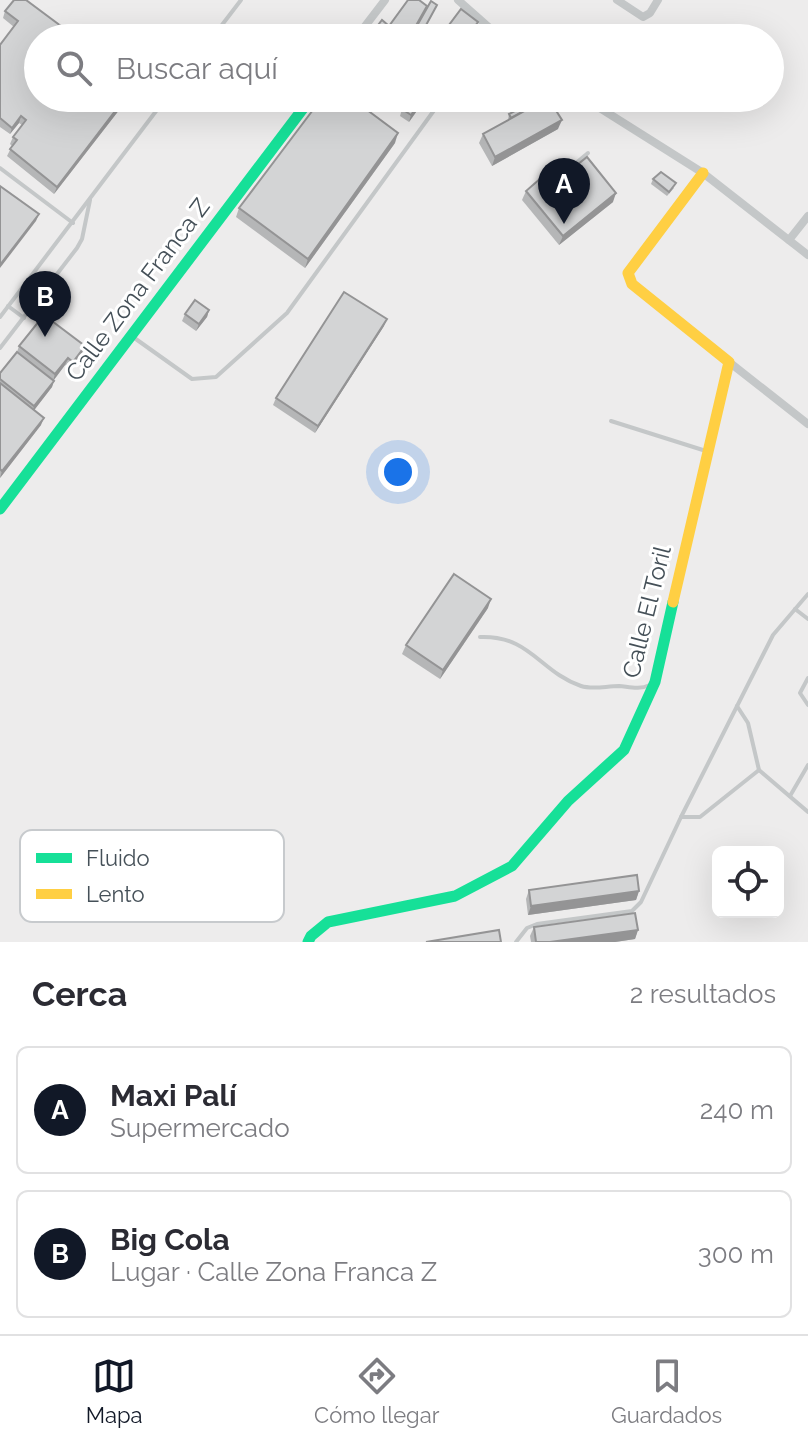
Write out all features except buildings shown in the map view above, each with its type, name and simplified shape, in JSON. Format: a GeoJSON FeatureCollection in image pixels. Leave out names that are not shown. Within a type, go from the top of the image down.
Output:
{"type":"FeatureCollection","features":[{"type":"Feature","properties":{"kind":"street"},"geometry":{"type":"LineString","coordinates":[[367,24],[385,0]]}},
{"type":"Feature","properties":{"kind":"street"},"geometry":{"type":"LineString","coordinates":[[458,0],[480,24]]}},
{"type":"Feature","properties":{"kind":"street"},"geometry":{"type":"LineString","coordinates":[[617,0],[641,16],[646,16],[658,0]]}},
{"type":"Feature","properties":{"kind":"street","name":"Calle Zona Franca Z"},"geometry":{"type":"LineString","coordinates":[[0,509],[131,336],[251,186],[301,112]]}},
{"type":"Feature","properties":{"kind":"street"},"geometry":{"type":"LineString","coordinates":[[606,112],[703,173],[808,255]]}},
{"type":"Feature","properties":{"kind":"street"},"geometry":{"type":"LineString","coordinates":[[703,173],[630,267],[629,280],[808,424]]}},
{"type":"Feature","properties":{"kind":"street"},"geometry":{"type":"LineString","coordinates":[[789,240],[808,216]]}},
{"type":"Feature","properties":{"kind":"street","name":"Calle El Toril"},"geometry":{"type":"LineString","coordinates":[[308,942],[328,922],[455,896],[512,866],[568,801],[624,750],[655,682],[729,362]]}},
{"type":"Feature","properties":{"kind":"lane"},"geometry":{"type":"LineString","coordinates":[[223,24],[241,0]]}},
{"type":"Feature","properties":{"kind":"lane"},"geometry":{"type":"LineString","coordinates":[[0,317],[155,112]]}},
{"type":"Feature","properties":{"kind":"lane"},"geometry":{"type":"LineString","coordinates":[[131,336],[192,379],[216,377],[287,313],[433,112]]}},
{"type":"Feature","properties":{"kind":"lane"},"geometry":{"type":"LineString","coordinates":[[546,188],[588,153]]}},
{"type":"Feature","properties":{"kind":"lane"},"geometry":{"type":"LineString","coordinates":[[0,168],[73,223]]}},
{"type":"Feature","properties":{"kind":"lane"},"geometry":{"type":"LineString","coordinates":[[0,348],[80,243],[95,191]]}},
{"type":"Feature","properties":{"kind":"lane"},"geometry":{"type":"LineString","coordinates":[[8,306],[24,318]]}},
{"type":"Feature","properties":{"kind":"lane"},"geometry":{"type":"LineString","coordinates":[[611,421],[708,452]]}},
{"type":"Feature","properties":{"kind":"lane"},"geometry":{"type":"LineString","coordinates":[[516,942],[527,928],[537,924],[632,911],[641,902],[773,635],[808,594]]}},
{"type":"Feature","properties":{"kind":"lane"},"geometry":{"type":"LineString","coordinates":[[795,609],[808,619]]}},
{"type":"Feature","properties":{"kind":"lane"},"geometry":{"type":"LineString","coordinates":[[480,637],[517,643],[580,685],[646,688],[655,682]]}},
{"type":"Feature","properties":{"kind":"lane"},"geometry":{"type":"LineString","coordinates":[[808,678],[800,693],[808,705]]}},
{"type":"Feature","properties":{"kind":"lane"},"geometry":{"type":"LineString","coordinates":[[737,706],[748,723],[759,770],[808,812]]}},
{"type":"Feature","properties":{"kind":"lane"},"geometry":{"type":"LineString","coordinates":[[790,796],[808,765]]}},
{"type":"Feature","properties":{"kind":"lane"},"geometry":{"type":"LineString","coordinates":[[681,817],[700,817],[759,770]]}},
{"type":"Feature","properties":{"kind":"traffic: fast"},"geometry":{"type":"LineString","coordinates":[[0,509],[300,112]]}},
{"type":"Feature","properties":{"kind":"traffic: fast"},"geometry":{"type":"LineString","coordinates":[[308,942],[328,922],[455,896],[512,866],[568,801],[624,750],[655,682],[673,602]]}},
{"type":"Feature","properties":{"kind":"traffic: slow"},"geometry":{"type":"LineString","coordinates":[[673,602],[729,362],[632,284],[628,273],[703,173]]}},
{"type":"Feature","properties":{"kind":"place","name":"Maxi Palí"},"geometry":{"type":"Point","coordinates":[564,224]}},
{"type":"Feature","properties":{"kind":"place","name":"Big Cola"},"geometry":{"type":"Point","coordinates":[45,337]}}]}
